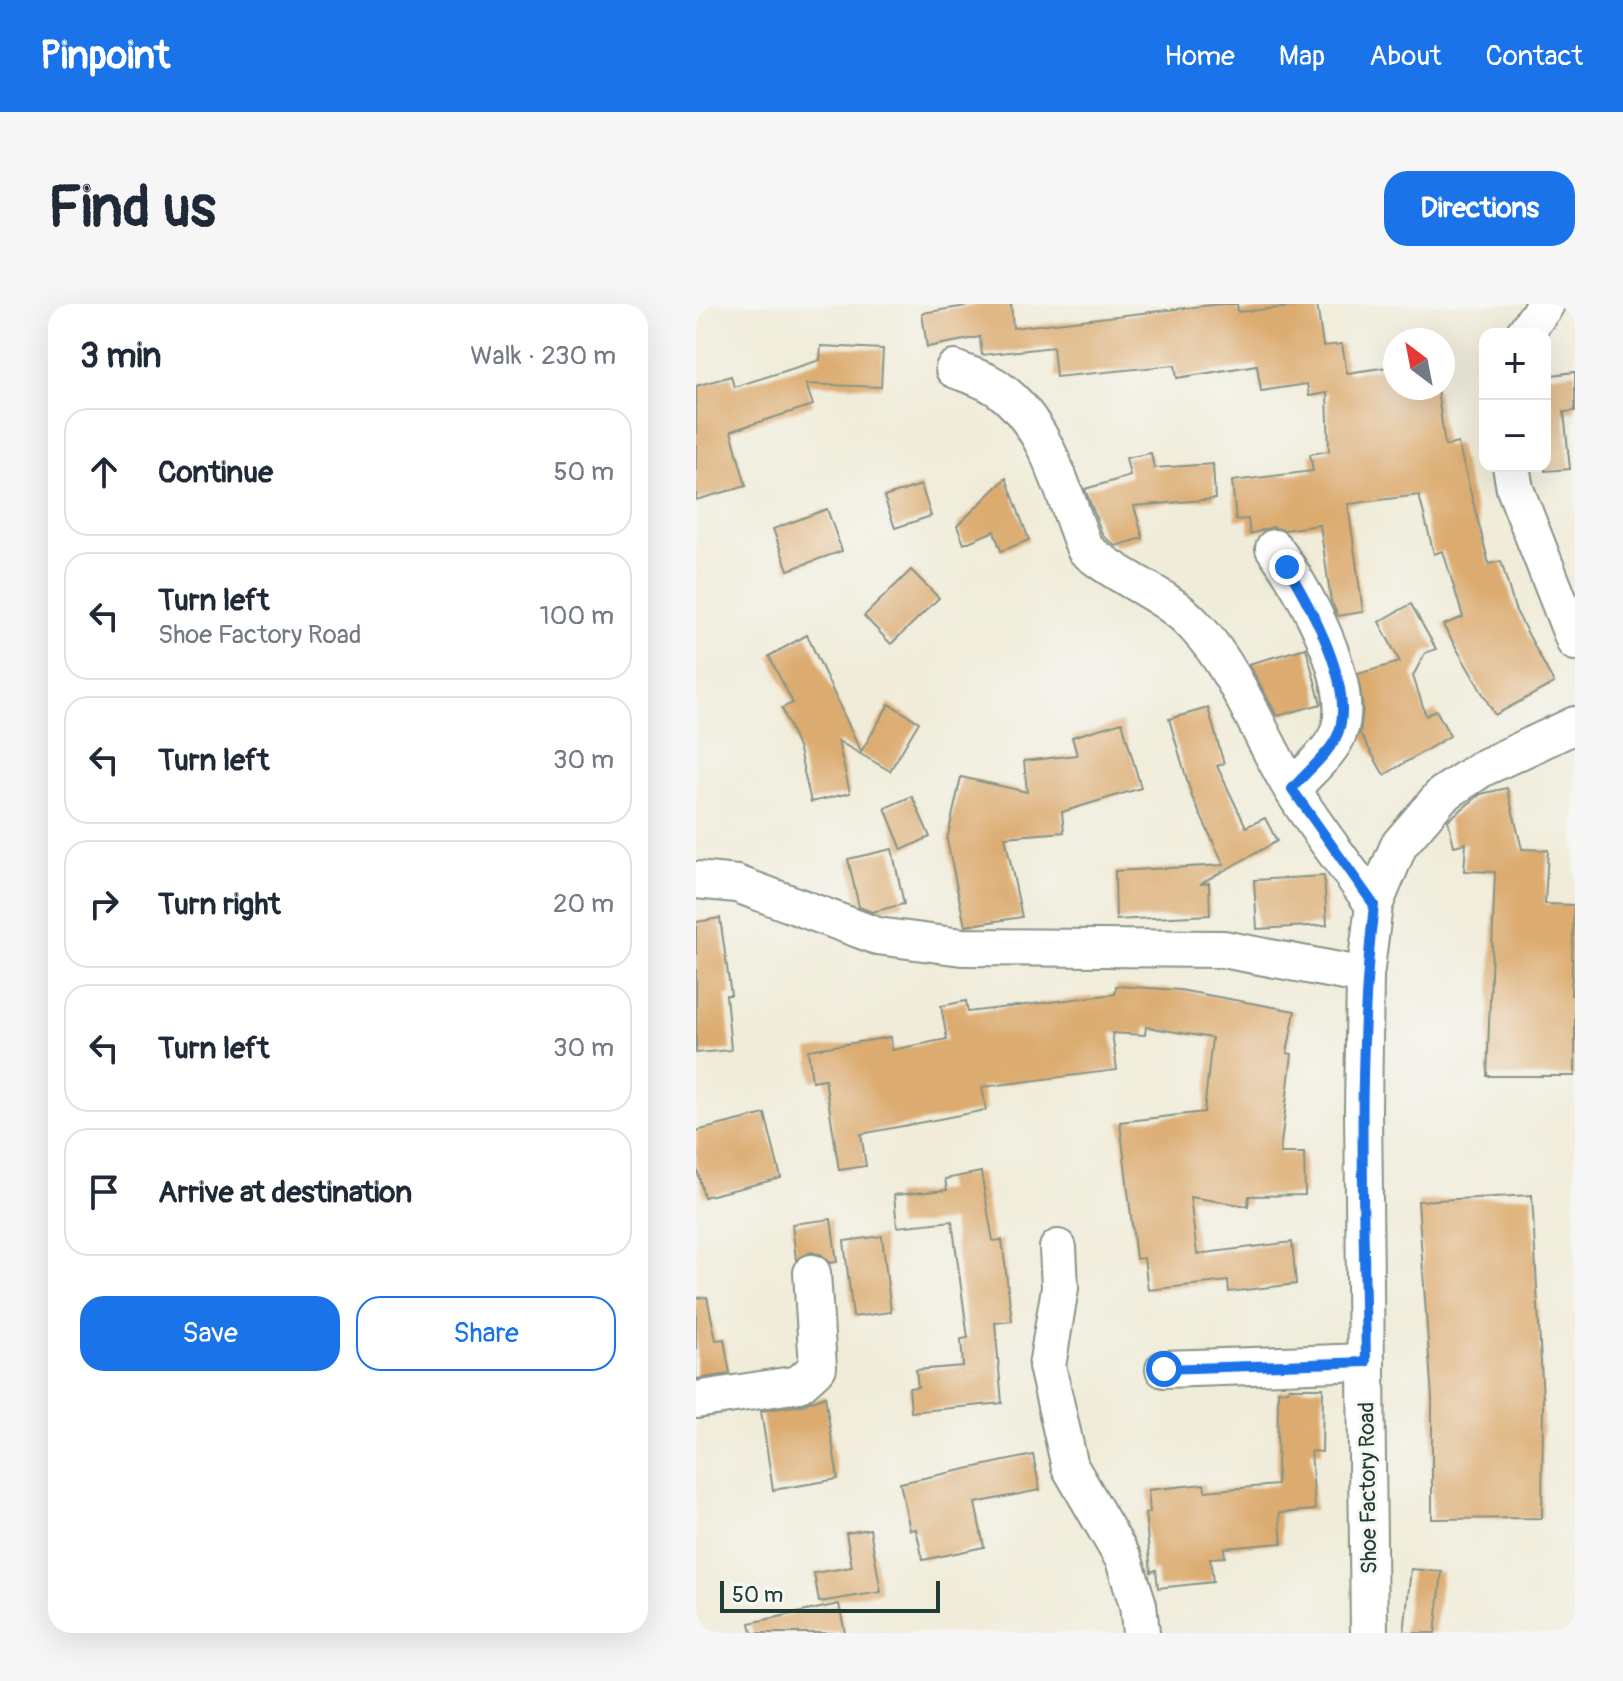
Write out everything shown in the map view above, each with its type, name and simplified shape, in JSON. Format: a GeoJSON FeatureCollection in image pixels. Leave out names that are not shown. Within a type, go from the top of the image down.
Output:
{"type":"FeatureCollection","features":[{"type":"Feature","properties":{"kind":"street"},"geometry":{"type":"LineString","coordinates":[[1528,328],[1546,304]]}},
{"type":"Feature","properties":{"kind":"street"},"geometry":{"type":"LineString","coordinates":[[954,369],[999,388],[1020,409],[1039,436],[1085,549],[1100,562],[1164,599],[1196,626],[1235,682],[1292,789],[1374,905]]}},
{"type":"Feature","properties":{"kind":"street"},"geometry":{"type":"LineString","coordinates":[[1512,472],[1515,489],[1575,642]]}},
{"type":"Feature","properties":{"kind":"street"},"geometry":{"type":"LineString","coordinates":[[1274,548],[1301,590],[1327,646],[1342,704],[1339,732],[1292,789]]}},
{"type":"Feature","properties":{"kind":"street","name":"Shoe Factory Road"},"geometry":{"type":"LineString","coordinates":[[1369,1633],[1363,1110],[1365,976],[1374,905],[1399,845],[1442,795],[1481,769],[1575,725]]}},
{"type":"Feature","properties":{"kind":"street"},"geometry":{"type":"LineString","coordinates":[[696,880],[737,884],[877,936],[962,947],[1223,949],[1365,976]]}},
{"type":"Feature","properties":{"kind":"street"},"geometry":{"type":"LineString","coordinates":[[1058,1248],[1060,1288],[1047,1366],[1070,1467],[1124,1560],[1138,1605],[1141,1633]]}},
{"type":"Feature","properties":{"kind":"street"},"geometry":{"type":"LineString","coordinates":[[696,1400],[799,1384],[818,1367],[812,1273]]}},
{"type":"Feature","properties":{"kind":"street"},"geometry":{"type":"LineString","coordinates":[[1164,1369],[1366,1362]]}},
{"type":"Feature","properties":{"kind":"building"},"geometry":{"type":"Polygon","coordinates":[[[979,304],[1011,304],[1013,328],[1220,304],[1237,304],[1238,312],[1317,304],[1323,346],[1342,344],[1347,373],[1383,368],[1383,400],[1439,400],[1445,446],[1458,443],[1489,564],[1501,561],[1515,609],[1554,683],[1495,715],[1443,625],[1463,617],[1443,551],[1434,554],[1419,495],[1348,504],[1363,612],[1338,616],[1331,601],[1320,525],[1284,530],[1272,527],[1250,534],[1248,519],[1236,520],[1232,481],[1313,471],[1310,454],[1329,451],[1327,393],[1309,396],[1307,384],[1261,391],[1257,365],[1177,378],[1175,365],[1056,377],[1053,347],[982,355],[980,337],[927,347],[922,313],[979,304]]]}},
{"type":"Feature","properties":{"kind":"building"},"geometry":{"type":"Polygon","coordinates":[[[821,346],[883,349],[881,387],[806,384],[813,405],[731,431],[746,486],[696,500],[696,386],[731,376],[734,387],[820,360],[821,346]]]}},
{"type":"Feature","properties":{"kind":"building"},"geometry":{"type":"Polygon","coordinates":[[[1575,372],[1575,411],[1564,412],[1570,469],[1551,471],[1551,375],[1575,372]]]}},
{"type":"Feature","properties":{"kind":"building"},"geometry":{"type":"Polygon","coordinates":[[[1151,453],[1154,468],[1213,464],[1215,499],[1134,506],[1143,538],[1116,546],[1103,536],[1085,489],[1130,476],[1126,458],[1151,453]]]}},
{"type":"Feature","properties":{"kind":"building"},"geometry":{"type":"Polygon","coordinates":[[[1006,478],[1029,540],[1001,551],[994,531],[964,544],[957,526],[1006,478]]]}},
{"type":"Feature","properties":{"kind":"building"},"geometry":{"type":"Polygon","coordinates":[[[921,485],[931,516],[895,528],[884,497],[921,485]]]}},
{"type":"Feature","properties":{"kind":"building"},"geometry":{"type":"Polygon","coordinates":[[[827,509],[842,551],[788,570],[773,529],[827,509]]]}},
{"type":"Feature","properties":{"kind":"building"},"geometry":{"type":"Polygon","coordinates":[[[911,570],[939,598],[891,644],[864,616],[911,570]]]}},
{"type":"Feature","properties":{"kind":"building"},"geometry":{"type":"Polygon","coordinates":[[[1411,604],[1436,649],[1425,653],[1413,676],[1426,716],[1436,710],[1450,736],[1384,775],[1360,733],[1363,709],[1358,674],[1400,662],[1379,622],[1411,604]]]}},
{"type":"Feature","properties":{"kind":"building"},"geometry":{"type":"Polygon","coordinates":[[[807,635],[861,752],[889,704],[919,722],[890,771],[838,741],[850,793],[811,802],[799,750],[782,708],[793,703],[769,656],[807,635]]]}},
{"type":"Feature","properties":{"kind":"building"},"geometry":{"type":"Polygon","coordinates":[[[1306,648],[1321,704],[1277,716],[1249,664],[1306,648]]]}},
{"type":"Feature","properties":{"kind":"building"},"geometry":{"type":"Polygon","coordinates":[[[1208,708],[1224,764],[1217,766],[1246,827],[1265,818],[1277,841],[1200,884],[1209,883],[1210,915],[1116,920],[1115,871],[1224,865],[1192,797],[1169,719],[1208,708]]]}},
{"type":"Feature","properties":{"kind":"building"},"geometry":{"type":"Polygon","coordinates":[[[1122,722],[1141,788],[1062,812],[1064,832],[1005,837],[1022,917],[965,926],[947,840],[961,777],[1027,792],[1024,761],[1077,755],[1072,737],[1122,722]]]}},
{"type":"Feature","properties":{"kind":"building"},"geometry":{"type":"Polygon","coordinates":[[[1507,788],[1522,849],[1548,850],[1545,904],[1574,905],[1571,995],[1575,995],[1575,1076],[1487,1076],[1495,872],[1464,871],[1466,843],[1454,846],[1448,820],[1481,794],[1507,788]]]}},
{"type":"Feature","properties":{"kind":"building"},"geometry":{"type":"Polygon","coordinates":[[[912,796],[930,837],[902,850],[885,808],[912,796]]]}},
{"type":"Feature","properties":{"kind":"building"},"geometry":{"type":"Polygon","coordinates":[[[892,849],[904,904],[872,912],[859,907],[848,859],[892,849]]]}},
{"type":"Feature","properties":{"kind":"building"},"geometry":{"type":"Polygon","coordinates":[[[1324,876],[1327,925],[1257,929],[1254,880],[1324,876]]]}},
{"type":"Feature","properties":{"kind":"building"},"geometry":{"type":"Polygon","coordinates":[[[720,918],[731,995],[726,995],[731,1050],[696,1053],[696,922],[720,918]]]}},
{"type":"Feature","properties":{"kind":"building"},"geometry":{"type":"Polygon","coordinates":[[[1116,986],[1180,990],[1295,1011],[1287,1053],[1292,1054],[1280,1153],[1304,1153],[1305,1195],[1249,1196],[1248,1206],[1190,1197],[1197,1254],[1292,1242],[1296,1284],[1229,1292],[1228,1281],[1148,1290],[1144,1258],[1136,1259],[1120,1122],[1204,1112],[1212,1038],[1146,1027],[1145,1035],[1112,1033],[1117,1070],[982,1087],[986,1110],[861,1134],[866,1166],[839,1170],[825,1079],[812,1081],[808,1050],[891,1037],[892,1050],[947,1039],[941,1006],[966,1001],[968,1012],[1115,994],[1116,986]]]}},
{"type":"Feature","properties":{"kind":"building"},"geometry":{"type":"Polygon","coordinates":[[[765,1114],[781,1178],[704,1197],[696,1165],[696,1131],[765,1114]]]}},
{"type":"Feature","properties":{"kind":"building"},"geometry":{"type":"Polygon","coordinates":[[[981,1172],[993,1241],[1002,1240],[1012,1321],[995,1323],[1002,1403],[911,1412],[909,1388],[918,1387],[916,1370],[963,1366],[961,1339],[968,1338],[952,1221],[897,1227],[894,1195],[947,1190],[945,1179],[981,1172]]]}},
{"type":"Feature","properties":{"kind":"building"},"geometry":{"type":"Polygon","coordinates":[[[1532,1195],[1543,1400],[1542,1518],[1432,1519],[1432,1399],[1418,1201],[1532,1195]]]}},
{"type":"Feature","properties":{"kind":"building"},"geometry":{"type":"Polygon","coordinates":[[[831,1219],[837,1262],[830,1263],[822,1255],[811,1252],[796,1260],[792,1224],[831,1219]]]}},
{"type":"Feature","properties":{"kind":"building"},"geometry":{"type":"Polygon","coordinates":[[[882,1236],[891,1312],[853,1317],[844,1241],[882,1236]]]}},
{"type":"Feature","properties":{"kind":"building"},"geometry":{"type":"Polygon","coordinates":[[[707,1297],[716,1340],[724,1339],[730,1374],[696,1379],[696,1298],[707,1297]]]}},
{"type":"Feature","properties":{"kind":"building"},"geometry":{"type":"Polygon","coordinates":[[[1289,1388],[1323,1388],[1322,1452],[1311,1451],[1315,1510],[1279,1513],[1282,1543],[1224,1548],[1225,1557],[1210,1558],[1213,1582],[1158,1588],[1156,1570],[1151,1572],[1145,1513],[1150,1512],[1148,1490],[1204,1484],[1205,1491],[1277,1485],[1278,1391],[1288,1391],[1289,1388]]]}},
{"type":"Feature","properties":{"kind":"building"},"geometry":{"type":"Polygon","coordinates":[[[825,1396],[838,1479],[773,1490],[761,1411],[802,1405],[825,1396]]]}},
{"type":"Feature","properties":{"kind":"building"},"geometry":{"type":"Polygon","coordinates":[[[1033,1455],[1040,1490],[975,1503],[984,1547],[923,1560],[916,1529],[910,1530],[900,1483],[1033,1455]]]}},
{"type":"Feature","properties":{"kind":"building"},"geometry":{"type":"Polygon","coordinates":[[[870,1529],[881,1592],[819,1602],[814,1573],[852,1567],[846,1533],[870,1529]]]}},
{"type":"Feature","properties":{"kind":"building"},"geometry":{"type":"Polygon","coordinates":[[[1411,1569],[1442,1572],[1435,1633],[1404,1633],[1411,1569]]]}},
{"type":"Feature","properties":{"kind":"building"},"geometry":{"type":"Polygon","coordinates":[[[839,1604],[845,1633],[752,1633],[750,1623],[839,1604]]]}},
{"type":"Feature","properties":{"kind":"route"},"geometry":{"type":"LineString","coordinates":[[1164,1369],[1366,1362],[1365,976],[1374,905],[1292,789],[1339,732],[1342,704],[1327,646],[1287,567]]}}]}
